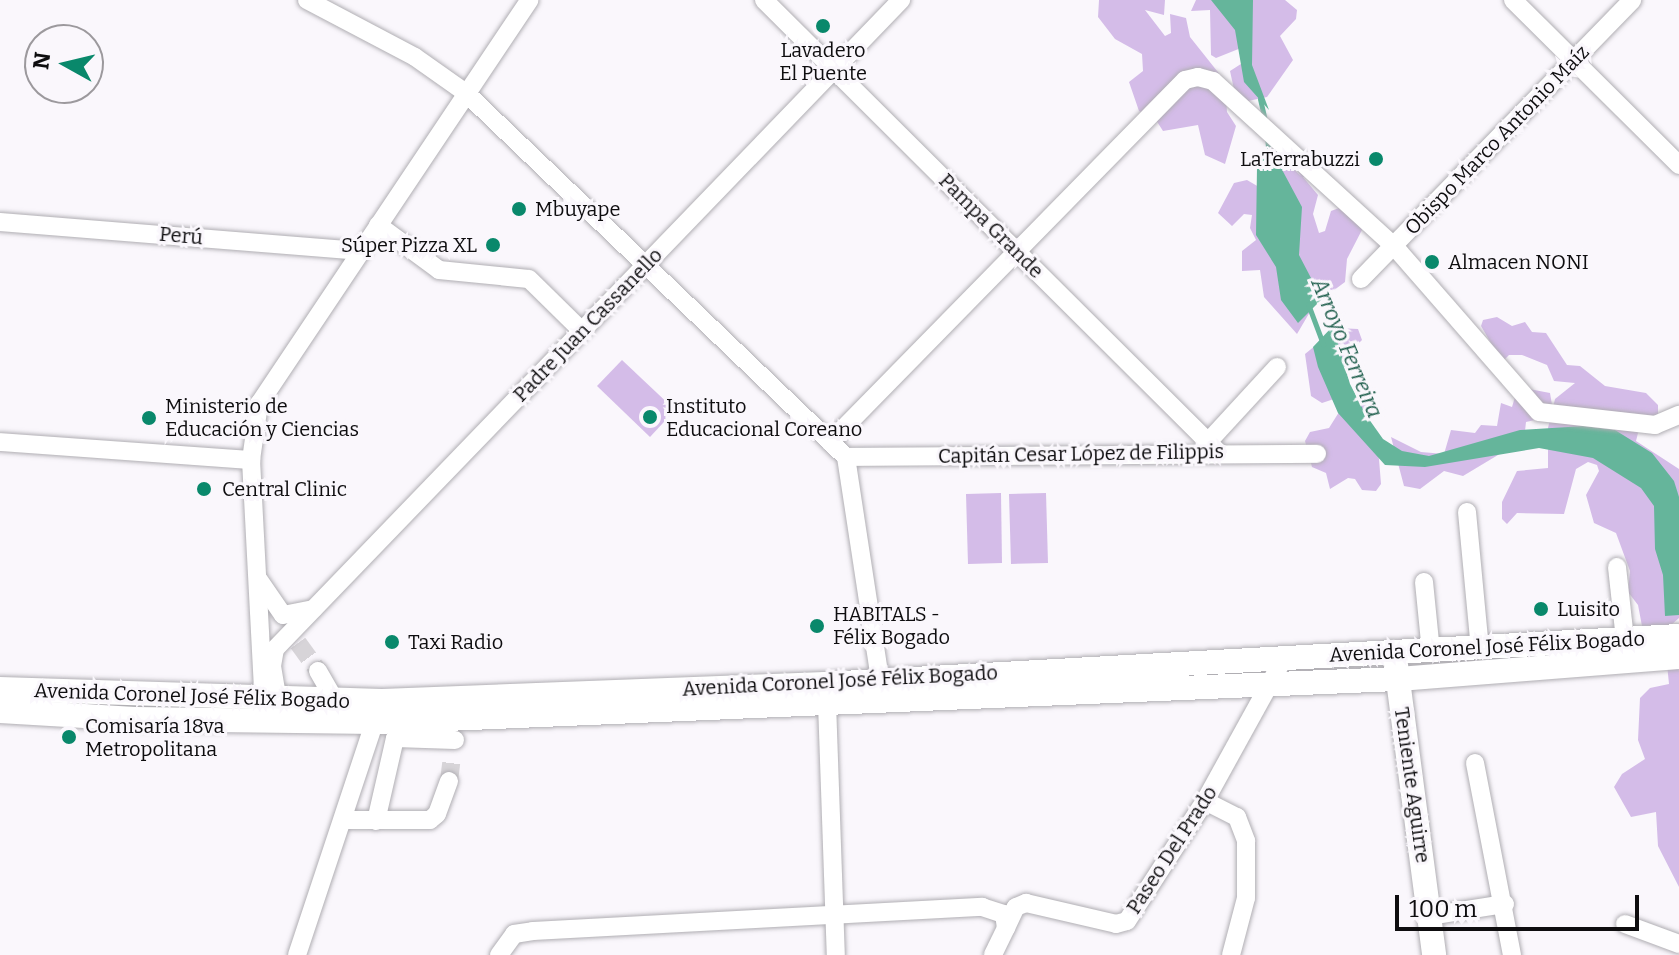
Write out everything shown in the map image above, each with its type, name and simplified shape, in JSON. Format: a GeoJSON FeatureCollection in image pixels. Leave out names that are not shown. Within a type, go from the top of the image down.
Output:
{"type":"FeatureCollection","features":[{"type":"Feature","properties":{"kind":"main road","name":"Avenida Coronel José Félix Bogado"},"geometry":{"type":"LineString","coordinates":[[0,711],[272,712],[335,701],[376,720],[455,739],[827,703],[1398,679],[1650,649],[1679,636]]}},
{"type":"Feature","properties":{"kind":"main road","name":"Avenida Coronel José Félix Bogado"},"geometry":{"type":"LineString","coordinates":[[0,689],[376,720],[880,680],[1625,640],[1679,657]]}},
{"type":"Feature","properties":{"kind":"main road","name":"Teniente Aguirre"},"geometry":{"type":"LineString","coordinates":[[1394,654],[1434,955]]}},
{"type":"Feature","properties":{"kind":"street"},"geometry":{"type":"LineString","coordinates":[[307,0],[415,57],[466,93],[846,457],[880,680]]}},
{"type":"Feature","properties":{"kind":"street"},"geometry":{"type":"LineString","coordinates":[[272,712],[257,578],[251,460],[254,419],[264,392],[529,0]]}},
{"type":"Feature","properties":{"kind":"street","name":"Pampa Grande"},"geometry":{"type":"LineString","coordinates":[[764,0],[1213,447]]}},
{"type":"Feature","properties":{"kind":"street","name":"Padre Juan Cassanello"},"geometry":{"type":"LineString","coordinates":[[272,712],[272,666],[314,609],[901,0]]}},
{"type":"Feature","properties":{"kind":"street"},"geometry":{"type":"LineString","coordinates":[[1513,0],[1679,165]]}},
{"type":"Feature","properties":{"kind":"street","name":"Obispo Marco Antonio Maíz"},"geometry":{"type":"LineString","coordinates":[[1361,279],[1632,0]]}},
{"type":"Feature","properties":{"kind":"street"},"geometry":{"type":"LineString","coordinates":[[830,442],[1185,80],[1213,81],[1394,246],[1539,412],[1655,425],[1679,415]]}},
{"type":"Feature","properties":{"kind":"street","name":"Perú"},"geometry":{"type":"LineString","coordinates":[[0,222],[362,251]]}},
{"type":"Feature","properties":{"kind":"street"},"geometry":{"type":"LineString","coordinates":[[378,225],[439,270],[529,279],[582,331]]}},
{"type":"Feature","properties":{"kind":"street"},"geometry":{"type":"LineString","coordinates":[[1213,447],[1277,367]]}},
{"type":"Feature","properties":{"kind":"street"},"geometry":{"type":"LineString","coordinates":[[0,442],[251,460]]}},
{"type":"Feature","properties":{"kind":"street","name":"Capitán Cesar López de Filippis"},"geometry":{"type":"LineString","coordinates":[[846,457],[1213,447],[1317,454]]}},
{"type":"Feature","properties":{"kind":"street"},"geometry":{"type":"LineString","coordinates":[[1467,512],[1480,650]]}},
{"type":"Feature","properties":{"kind":"street"},"geometry":{"type":"LineString","coordinates":[[1617,567],[1625,640]]}},
{"type":"Feature","properties":{"kind":"street"},"geometry":{"type":"LineString","coordinates":[[257,578],[283,615],[314,609]]}},
{"type":"Feature","properties":{"kind":"street"},"geometry":{"type":"LineString","coordinates":[[1424,582],[1431,652]]}},
{"type":"Feature","properties":{"kind":"street","name":"Paseo Del Prado"},"geometry":{"type":"LineString","coordinates":[[1006,928],[1016,907],[1026,903],[1116,924],[1127,921],[1205,801],[1274,683],[1284,658]]}},
{"type":"Feature","properties":{"kind":"street"},"geometry":{"type":"LineString","coordinates":[[318,671],[335,701]]}},
{"type":"Feature","properties":{"kind":"street"},"geometry":{"type":"LineString","coordinates":[[827,703],[836,955]]}},
{"type":"Feature","properties":{"kind":"street"},"geometry":{"type":"LineString","coordinates":[[297,955],[376,720],[395,738],[455,739]]}},
{"type":"Feature","properties":{"kind":"street"},"geometry":{"type":"LineString","coordinates":[[376,821],[395,738]]}},
{"type":"Feature","properties":{"kind":"street"},"geometry":{"type":"LineString","coordinates":[[1475,763],[1505,904],[1512,955]]}},
{"type":"Feature","properties":{"kind":"street"},"geometry":{"type":"LineString","coordinates":[[343,820],[430,820],[437,814],[449,781]]}},
{"type":"Feature","properties":{"kind":"street"},"geometry":{"type":"LineString","coordinates":[[1205,801],[1237,817],[1246,841],[1246,898],[1231,955]]}},
{"type":"Feature","properties":{"kind":"street"},"geometry":{"type":"LineString","coordinates":[[1429,916],[1505,904]]}},
{"type":"Feature","properties":{"kind":"street"},"geometry":{"type":"LineString","coordinates":[[499,955],[514,934],[533,931],[982,907],[1004,914],[1006,928],[993,955]]}},
{"type":"Feature","properties":{"kind":"street"},"geometry":{"type":"LineString","coordinates":[[1625,924],[1679,944]]}},
{"type":"Feature","properties":{"kind":"shaded area"},"geometry":{"type":"Polygon","coordinates":[[[1099,0],[1165,0],[1164,15],[1145,10],[1165,36],[1171,33],[1170,14],[1186,18],[1190,37],[1225,81],[1227,112],[1236,126],[1225,164],[1205,155],[1198,125],[1163,131],[1156,120],[1139,111],[1129,82],[1143,71],[1142,54],[1115,39],[1098,17],[1099,0]]]}},
{"type":"Feature","properties":{"kind":"shaded area"},"geometry":{"type":"Polygon","coordinates":[[[1196,0],[1285,0],[1297,10],[1296,19],[1280,36],[1293,60],[1267,97],[1248,101],[1235,94],[1230,71],[1244,62],[1241,48],[1216,58],[1211,55],[1210,10],[1191,11],[1196,0]]]}},
{"type":"Feature","properties":{"kind":"shaded area"},"geometry":{"type":"Polygon","coordinates":[[[1211,0],[1253,0],[1252,65],[1269,110],[1244,82],[1235,30],[1211,0]]]}},
{"type":"Feature","properties":{"kind":"shaded area"},"geometry":{"type":"Polygon","coordinates":[[[1273,149],[1301,176],[1293,165],[1300,150],[1322,165],[1322,172],[1303,177],[1318,195],[1313,214],[1319,233],[1325,231],[1331,211],[1347,205],[1364,226],[1347,259],[1345,282],[1314,305],[1297,334],[1264,297],[1260,270],[1242,271],[1242,251],[1256,240],[1250,228],[1252,215],[1244,214],[1232,226],[1218,213],[1234,183],[1247,180],[1259,187],[1264,151],[1273,149]]]}},
{"type":"Feature","properties":{"kind":"shaded area"},"geometry":{"type":"Polygon","coordinates":[[[1266,155],[1279,164],[1302,207],[1299,255],[1322,299],[1298,323],[1281,300],[1276,267],[1256,235],[1257,167],[1266,155]]]}},
{"type":"Feature","properties":{"kind":"shaded area"},"geometry":{"type":"Polygon","coordinates":[[[1497,317],[1512,326],[1525,322],[1532,332],[1546,333],[1567,365],[1580,366],[1605,386],[1646,393],[1658,405],[1658,421],[1639,429],[1636,441],[1679,469],[1679,618],[1671,625],[1642,626],[1638,605],[1628,592],[1630,571],[1616,533],[1594,523],[1586,495],[1599,471],[1597,465],[1588,462],[1576,469],[1564,514],[1517,513],[1507,524],[1502,519],[1502,502],[1517,471],[1548,468],[1548,428],[1555,399],[1575,383],[1554,381],[1547,365],[1522,355],[1509,355],[1502,362],[1481,326],[1483,320],[1497,317]]]}},
{"type":"Feature","properties":{"kind":"shaded area"},"geometry":{"type":"Polygon","coordinates":[[[1333,326],[1350,384],[1366,415],[1383,439],[1402,451],[1429,456],[1520,430],[1584,426],[1615,430],[1652,453],[1674,481],[1679,497],[1679,615],[1665,616],[1663,575],[1655,549],[1654,506],[1641,488],[1593,458],[1539,448],[1425,467],[1385,465],[1338,413],[1318,367],[1313,347],[1333,326]]]}},
{"type":"Feature","properties":{"kind":"shaded area"},"geometry":{"type":"Polygon","coordinates":[[[1337,328],[1358,329],[1362,340],[1344,358],[1334,399],[1322,403],[1311,396],[1305,354],[1337,328]]]}},
{"type":"Feature","properties":{"kind":"shaded area"},"geometry":{"type":"Polygon","coordinates":[[[622,360],[675,410],[650,437],[597,386],[622,360]]]}},
{"type":"Feature","properties":{"kind":"shaded area"},"geometry":{"type":"Polygon","coordinates":[[[1529,389],[1550,393],[1552,405],[1539,419],[1526,422],[1525,431],[1503,452],[1463,476],[1444,471],[1420,489],[1404,486],[1391,437],[1421,452],[1444,454],[1451,430],[1475,433],[1481,425],[1497,426],[1501,403],[1512,407],[1515,397],[1529,389]]]}},
{"type":"Feature","properties":{"kind":"shaded area"},"geometry":{"type":"Polygon","coordinates":[[[1351,393],[1367,405],[1365,415],[1379,459],[1381,484],[1376,491],[1362,490],[1355,479],[1348,478],[1330,489],[1326,473],[1312,467],[1305,441],[1310,432],[1329,428],[1351,393]]]}},
{"type":"Feature","properties":{"kind":"shaded area"},"geometry":{"type":"Polygon","coordinates":[[[1001,493],[1002,563],[968,564],[966,494],[1001,493]]]}},
{"type":"Feature","properties":{"kind":"shaded area"},"geometry":{"type":"Polygon","coordinates":[[[1046,493],[1048,563],[1011,564],[1009,494],[1046,493]]]}},
{"type":"Feature","properties":{"kind":"shaded area"},"geometry":{"type":"Polygon","coordinates":[[[1677,663],[1679,887],[1658,846],[1656,812],[1631,817],[1614,787],[1622,774],[1645,759],[1638,740],[1640,698],[1650,688],[1669,684],[1667,664],[1677,663]]]}},
{"type":"Feature","properties":{"kind":"waterway","name":"Arroyo Ferreira"},"geometry":{"type":"LineString","coordinates":[[1260,99],[1265,120]]}},
{"type":"Feature","properties":{"kind":"waterway","name":"Arroyo Ferreira"},"geometry":{"type":"LineString","coordinates":[[1267,138],[1270,164]]}},
{"type":"Feature","properties":{"kind":"waterway","name":"Arroyo Ferreira"},"geometry":{"type":"LineString","coordinates":[[1308,304],[1323,344]]}},
{"type":"Feature","properties":{"kind":"tunnel"},"geometry":{"type":"LineString","coordinates":[[298,643],[318,671]]}},
{"type":"Feature","properties":{"kind":"tunnel"},"geometry":{"type":"LineString","coordinates":[[449,781],[452,758]]}},
{"type":"Feature","properties":{"kind":"place","name":"Lavadero El Puente"},"geometry":{"type":"Point","coordinates":[823,26]}},
{"type":"Feature","properties":{"kind":"place","name":"LaTerrabuzzi"},"geometry":{"type":"Point","coordinates":[1376,159]}},
{"type":"Feature","properties":{"kind":"place","name":"Mbuyape"},"geometry":{"type":"Point","coordinates":[519,209]}},
{"type":"Feature","properties":{"kind":"place","name":"Súper Pizza XL"},"geometry":{"type":"Point","coordinates":[493,245]}},
{"type":"Feature","properties":{"kind":"place","name":"Almacen NONI"},"geometry":{"type":"Point","coordinates":[1432,262]}},
{"type":"Feature","properties":{"kind":"place","name":"Instituto Educacional Coreano"},"geometry":{"type":"Point","coordinates":[650,417]}},
{"type":"Feature","properties":{"kind":"place","name":"Ministerio de Educación y Ciencias"},"geometry":{"type":"Point","coordinates":[149,418]}},
{"type":"Feature","properties":{"kind":"place","name":"Central Clinic"},"geometry":{"type":"Point","coordinates":[204,489]}},
{"type":"Feature","properties":{"kind":"place","name":"Luisito"},"geometry":{"type":"Point","coordinates":[1541,609]}},
{"type":"Feature","properties":{"kind":"place","name":"HABITALS - Félix Bogado"},"geometry":{"type":"Point","coordinates":[817,626]}},
{"type":"Feature","properties":{"kind":"place","name":"Taxi Radio"},"geometry":{"type":"Point","coordinates":[392,642]}},
{"type":"Feature","properties":{"kind":"place","name":"Comisaría 18va Metropolitana"},"geometry":{"type":"Point","coordinates":[69,737]}}]}
